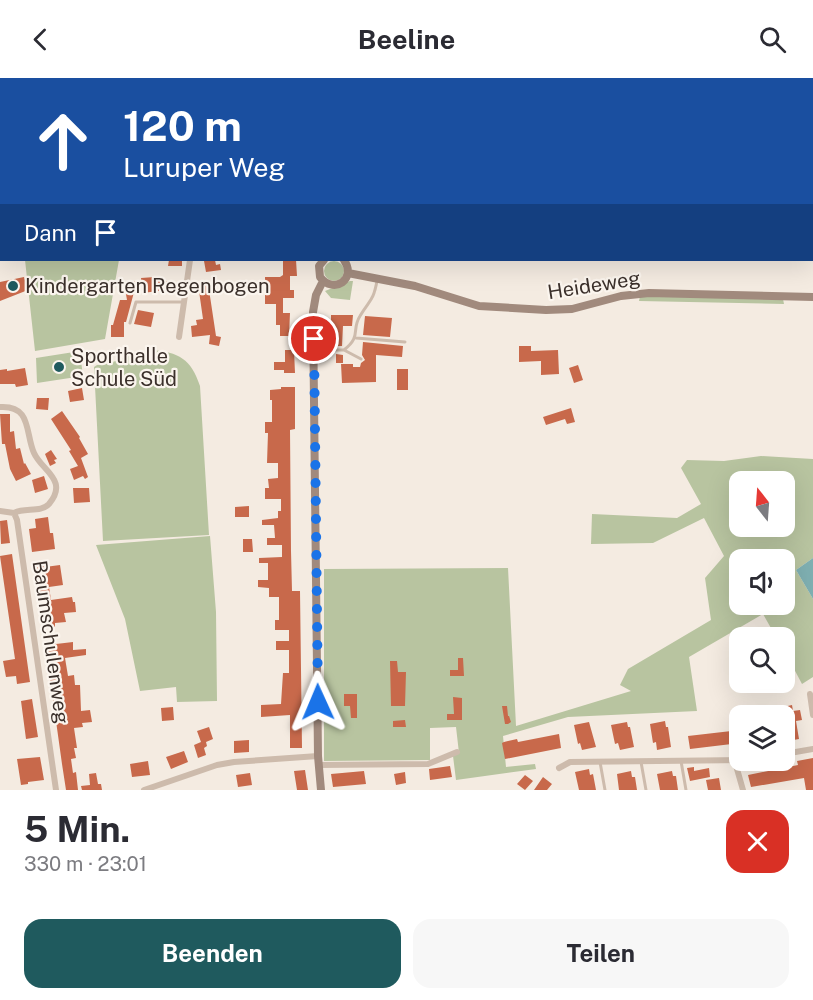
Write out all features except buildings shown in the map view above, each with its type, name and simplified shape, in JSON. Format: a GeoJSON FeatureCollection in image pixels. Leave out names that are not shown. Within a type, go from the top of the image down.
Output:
{"type":"FeatureCollection","features":[{"type":"Feature","properties":{"kind":"street"},"geometry":{"type":"LineString","coordinates":[[179,337],[190,261]]}},
{"type":"Feature","properties":{"kind":"street"},"geometry":{"type":"LineString","coordinates":[[323,261],[318,271],[323,281],[332,285],[342,282],[348,273],[344,261]]}},
{"type":"Feature","properties":{"kind":"street","name":"Heideweg"},"geometry":{"type":"LineString","coordinates":[[348,273],[415,286],[478,306],[546,310],[573,309],[649,292],[813,297]]}},
{"type":"Feature","properties":{"kind":"street"},"geometry":{"type":"LineString","coordinates":[[321,790],[316,572],[314,302],[317,290],[323,281]]}},
{"type":"Feature","properties":{"kind":"street"},"geometry":{"type":"LineString","coordinates":[[0,407],[14,408],[21,413],[26,420],[35,455],[53,476],[55,482],[53,496],[48,505],[43,508],[14,513],[0,511]]}},
{"type":"Feature","properties":{"kind":"street","name":"Baumschulenweg"},"geometry":{"type":"LineString","coordinates":[[14,513],[17,520],[56,790]]}},
{"type":"Feature","properties":{"kind":"street"},"geometry":{"type":"LineString","coordinates":[[810,694],[813,715]]}},
{"type":"Feature","properties":{"kind":"street"},"geometry":{"type":"LineString","coordinates":[[795,752],[813,749]]}},
{"type":"Feature","properties":{"kind":"street"},"geometry":{"type":"LineString","coordinates":[[144,790],[217,765],[234,762],[319,761],[428,764],[457,752]]}},
{"type":"Feature","properties":{"kind":"street"},"geometry":{"type":"LineString","coordinates":[[559,768],[570,762],[729,762]]}},
{"type":"Feature","properties":{"kind":"street"},"geometry":{"type":"LineString","coordinates":[[738,771],[743,790]]}},
{"type":"Feature","properties":{"kind":"lane"},"geometry":{"type":"LineString","coordinates":[[344,350],[356,338],[358,318],[374,298],[377,279]]}},
{"type":"Feature","properties":{"kind":"lane"},"geometry":{"type":"LineString","coordinates":[[130,323],[136,302],[183,302]]}},
{"type":"Feature","properties":{"kind":"lane"},"geometry":{"type":"LineString","coordinates":[[356,338],[405,342]]}},
{"type":"Feature","properties":{"kind":"lane"},"geometry":{"type":"LineString","coordinates":[[314,350],[344,350],[361,359]]}},
{"type":"Feature","properties":{"kind":"lane"},"geometry":{"type":"LineString","coordinates":[[681,761],[686,790]]}},
{"type":"Feature","properties":{"kind":"lane"},"geometry":{"type":"LineString","coordinates":[[600,762],[605,790]]}},
{"type":"Feature","properties":{"kind":"lane"},"geometry":{"type":"LineString","coordinates":[[641,762],[646,790]]}},
{"type":"Feature","properties":{"kind":"green space"},"geometry":{"type":"Polygon","coordinates":[[[25,261],[119,261],[105,339],[35,351],[25,261]]]}},
{"type":"Feature","properties":{"kind":"green space"},"geometry":{"type":"Polygon","coordinates":[[[334,261],[341,264],[344,271],[341,278],[334,281],[327,278],[324,271],[327,264],[334,261]]]}},
{"type":"Feature","properties":{"kind":"green space"},"geometry":{"type":"Polygon","coordinates":[[[353,281],[350,300],[331,298],[325,291],[353,281]]]}},
{"type":"Feature","properties":{"kind":"green space"},"geometry":{"type":"Polygon","coordinates":[[[640,296],[783,299],[784,304],[639,301],[640,296]]]}},
{"type":"Feature","properties":{"kind":"green space"},"geometry":{"type":"Polygon","coordinates":[[[151,350],[169,353],[183,359],[192,369],[200,386],[209,535],[103,541],[94,367],[151,350]]]}},
{"type":"Feature","properties":{"kind":"green space","name":"Sporthalle Schule Süd"},"geometry":{"type":"Polygon","coordinates":[[[74,352],[75,362],[81,361],[83,376],[37,383],[36,358],[74,352]]]}},
{"type":"Feature","properties":{"kind":"green space"},"geometry":{"type":"Polygon","coordinates":[[[761,456],[813,459],[813,558],[796,570],[813,599],[813,677],[802,684],[795,671],[795,627],[770,627],[764,615],[795,615],[795,549],[729,549],[729,615],[761,615],[741,627],[729,627],[729,634],[689,657],[697,711],[568,717],[503,736],[506,767],[535,764],[536,769],[456,780],[453,756],[459,753],[456,727],[430,728],[430,760],[324,761],[324,569],[508,568],[516,726],[631,691],[620,685],[628,669],[711,620],[705,578],[724,556],[704,518],[653,543],[591,544],[592,514],[677,518],[701,504],[681,468],[687,460],[724,461],[761,456]]]}},
{"type":"Feature","properties":{"kind":"green space"},"geometry":{"type":"Polygon","coordinates":[[[210,536],[216,612],[217,701],[177,702],[176,687],[140,691],[125,619],[96,545],[210,536]]]}},
{"type":"Feature","properties":{"kind":"water"},"geometry":{"type":"Polygon","coordinates":[[[813,558],[813,599],[796,570],[813,558]]]}},
{"type":"Feature","properties":{"kind":"place","name":"Kindergarten Regenbogen"},"geometry":{"type":"Point","coordinates":[13,286]}},
{"type":"Feature","properties":{"kind":"place","name":"Sporthalle Schule Süd"},"geometry":{"type":"Point","coordinates":[59,367]}},
{"type":"Feature","properties":{"kind":"route"},"geometry":{"type":"LineString","coordinates":[[314,339],[318,702]]}}]}
